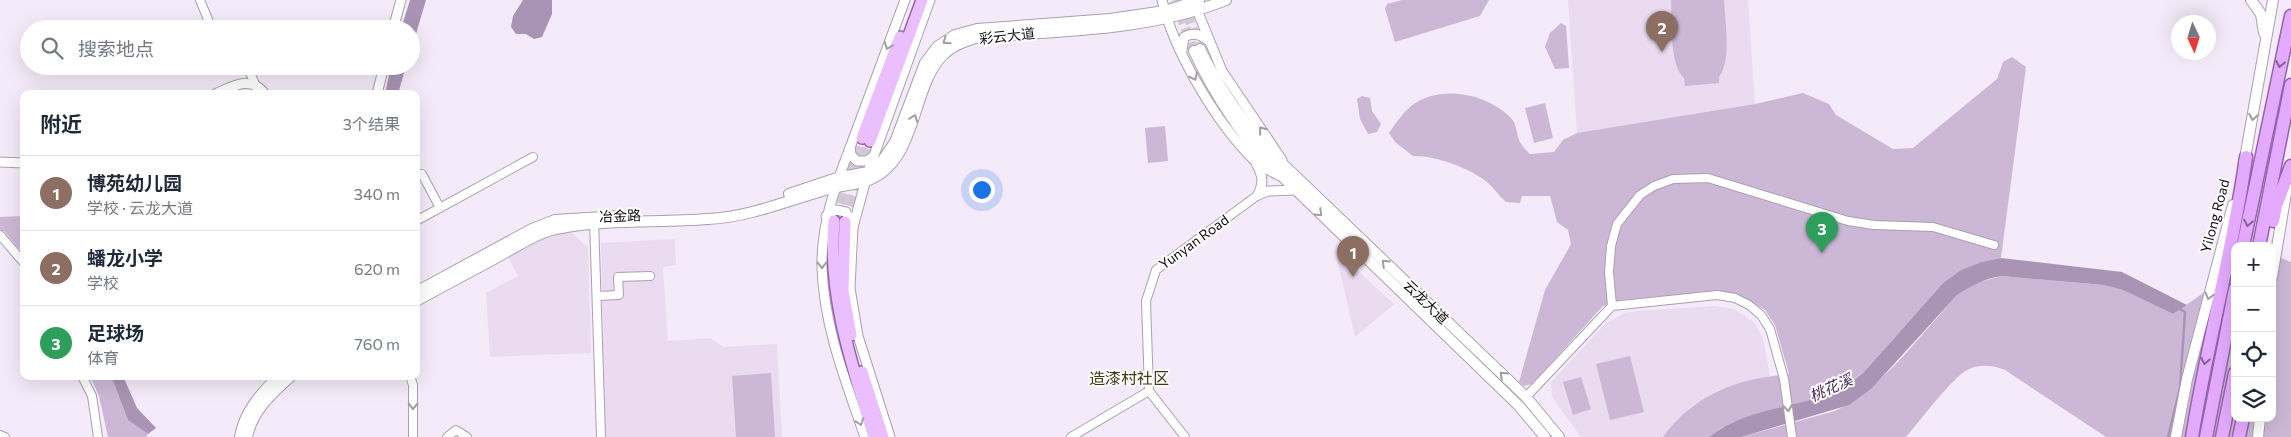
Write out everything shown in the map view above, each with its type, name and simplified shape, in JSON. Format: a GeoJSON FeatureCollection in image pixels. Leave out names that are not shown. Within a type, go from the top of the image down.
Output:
{"type":"FeatureCollection","features":[{"type":"Feature","properties":{"kind":"highway","name":"Yilong Road"},"geometry":{"type":"LineString","coordinates":[[2243,242],[2242,199],[2291,16]]}},
{"type":"Feature","properties":{"kind":"highway"},"geometry":{"type":"LineString","coordinates":[[2268,242],[2272,205],[2291,84]]}},
{"type":"Feature","properties":{"kind":"highway"},"geometry":{"type":"LineString","coordinates":[[2192,437],[2208,342],[2242,199],[2246,157]]}},
{"type":"Feature","properties":{"kind":"highway"},"geometry":{"type":"LineString","coordinates":[[2261,242],[2272,205],[2291,166]]}},
{"type":"Feature","properties":{"kind":"highway"},"geometry":{"type":"LineString","coordinates":[[2212,405],[2226,262]]}},
{"type":"Feature","properties":{"kind":"highway"},"geometry":{"type":"LineString","coordinates":[[2206,437],[2231,309]]}},
{"type":"Feature","properties":{"kind":"highway"},"geometry":{"type":"LineString","coordinates":[[2222,437],[2234,377]]}},
{"type":"Feature","properties":{"kind":"highway"},"geometry":{"type":"LineString","coordinates":[[2229,437],[2232,422]]}},
{"type":"Feature","properties":{"kind":"highway"},"geometry":{"type":"LineString","coordinates":[[2239,437],[2242,422]]}},
{"type":"Feature","properties":{"kind":"main road"},"geometry":{"type":"LineString","coordinates":[[914,0],[866,139],[922,0]]}},
{"type":"Feature","properties":{"kind":"main road","name":"彩云大道"},"geometry":{"type":"LineString","coordinates":[[867,177],[880,164],[895,142],[925,63],[937,47],[955,35],[978,29],[1166,15],[1196,3],[1226,0]]}},
{"type":"Feature","properties":{"kind":"main road"},"geometry":{"type":"LineString","coordinates":[[2251,0],[2261,14],[2266,50]]}},
{"type":"Feature","properties":{"kind":"main road"},"geometry":{"type":"LineString","coordinates":[[2246,157],[2266,50],[2273,0]]}},
{"type":"Feature","properties":{"kind":"main road","name":"云龙大道"},"geometry":{"type":"LineString","coordinates":[[1197,50],[1209,84],[1230,118],[1256,151],[1284,174],[1526,397],[1560,437]]}},
{"type":"Feature","properties":{"kind":"main road"},"geometry":{"type":"LineString","coordinates":[[2276,251],[2291,166]]}},
{"type":"Feature","properties":{"kind":"main road","name":"云龙大道"},"geometry":{"type":"LineString","coordinates":[[1284,174],[1295,190],[1531,419],[1545,437]]}},
{"type":"Feature","properties":{"kind":"main road","name":"冶金路"},"geometry":{"type":"LineString","coordinates":[[420,290],[532,230],[555,220],[595,221],[708,213],[752,206],[836,182],[867,177]]}},
{"type":"Feature","properties":{"kind":"main road","name":"Yilong Road"},"geometry":{"type":"LineString","coordinates":[[2176,437],[2188,379],[2242,199]]}},
{"type":"Feature","properties":{"kind":"main road","name":"冶金路"},"geometry":{"type":"LineString","coordinates":[[420,299],[536,236],[560,228],[595,221]]}},
{"type":"Feature","properties":{"kind":"main road"},"geometry":{"type":"LineString","coordinates":[[839,222],[832,252],[835,291],[842,328],[874,437]]}},
{"type":"Feature","properties":{"kind":"main road"},"geometry":{"type":"LineString","coordinates":[[839,222],[843,291],[851,337],[883,437]]}},
{"type":"Feature","properties":{"kind":"main road"},"geometry":{"type":"LineString","coordinates":[[240,437],[242,426],[259,395],[274,380]]}},
{"type":"Feature","properties":{"kind":"main road"},"geometry":{"type":"LineString","coordinates":[[247,437],[249,427],[266,398],[286,380]]}},
{"type":"Feature","properties":{"kind":"main road"},"geometry":{"type":"LineString","coordinates":[[1531,419],[1538,437]]}},
{"type":"Feature","properties":{"kind":"main road"},"geometry":{"type":"LineString","coordinates":[[2258,437],[2260,422]]}},
{"type":"Feature","properties":{"kind":"street"},"geometry":{"type":"LineString","coordinates":[[200,0],[208,20]]}},
{"type":"Feature","properties":{"kind":"street"},"geometry":{"type":"LineString","coordinates":[[396,20],[402,0]]}},
{"type":"Feature","properties":{"kind":"street"},"geometry":{"type":"LineString","coordinates":[[890,437],[858,336],[839,222],[836,182],[905,0]]}},
{"type":"Feature","properties":{"kind":"street"},"geometry":{"type":"LineString","coordinates":[[865,437],[838,356],[828,318],[822,268],[839,222],[867,177],[930,0]]}},
{"type":"Feature","properties":{"kind":"street","name":"云龙大道"},"geometry":{"type":"LineString","coordinates":[[1162,0],[1166,15],[1200,89],[1222,122],[1256,162],[1284,174]]}},
{"type":"Feature","properties":{"kind":"street","name":"云龙大道"},"geometry":{"type":"LineString","coordinates":[[1196,3],[1222,71],[1247,111],[1274,146],[1284,174]]}},
{"type":"Feature","properties":{"kind":"street"},"geometry":{"type":"LineString","coordinates":[[1182,52],[1184,37],[1189,34],[1196,33],[1209,41]]}},
{"type":"Feature","properties":{"kind":"street"},"geometry":{"type":"LineString","coordinates":[[250,75],[261,90]]}},
{"type":"Feature","properties":{"kind":"street"},"geometry":{"type":"LineString","coordinates":[[378,90],[382,75]]}},
{"type":"Feature","properties":{"kind":"street"},"geometry":{"type":"LineString","coordinates":[[224,90],[242,82],[255,84]]}},
{"type":"Feature","properties":{"kind":"street"},"geometry":{"type":"LineString","coordinates":[[850,148],[851,155],[857,161],[867,161],[875,155]]}},
{"type":"Feature","properties":{"kind":"street"},"geometry":{"type":"LineString","coordinates":[[420,219],[534,157]]}},
{"type":"Feature","properties":{"kind":"street"},"geometry":{"type":"LineString","coordinates":[[0,162],[20,163]]}},
{"type":"Feature","properties":{"kind":"street"},"geometry":{"type":"LineString","coordinates":[[1256,162],[1262,174],[1263,184],[1258,195]]}},
{"type":"Feature","properties":{"kind":"street"},"geometry":{"type":"LineString","coordinates":[[422,174],[440,208]]}},
{"type":"Feature","properties":{"kind":"street"},"geometry":{"type":"LineString","coordinates":[[1612,306],[1609,272],[1611,246],[1617,224],[1640,195],[1654,186],[1673,179],[1708,178],[1848,220],[1874,225],[1933,227],[1994,245]]}},
{"type":"Feature","properties":{"kind":"street"},"geometry":{"type":"LineString","coordinates":[[1258,195],[1268,191],[1295,190]]}},
{"type":"Feature","properties":{"kind":"street","name":"Yunyan Road"},"geometry":{"type":"LineString","coordinates":[[1149,391],[1146,301],[1156,270],[1258,195]]}},
{"type":"Feature","properties":{"kind":"street"},"geometry":{"type":"LineString","coordinates":[[595,221],[601,437]]}},
{"type":"Feature","properties":{"kind":"street"},"geometry":{"type":"LineString","coordinates":[[0,235],[20,258]]}},
{"type":"Feature","properties":{"kind":"street"},"geometry":{"type":"LineString","coordinates":[[597,296],[619,295],[618,277],[650,276]]}},
{"type":"Feature","properties":{"kind":"street"},"geometry":{"type":"LineString","coordinates":[[1526,397],[1612,306],[1717,295],[1735,298],[1749,305],[1761,315],[1770,328],[1784,379],[1792,437]]}},
{"type":"Feature","properties":{"kind":"street"},"geometry":{"type":"LineString","coordinates":[[84,380],[92,396],[98,437]]}},
{"type":"Feature","properties":{"kind":"street"},"geometry":{"type":"LineString","coordinates":[[411,380],[413,385],[412,437]]}},
{"type":"Feature","properties":{"kind":"street"},"geometry":{"type":"LineString","coordinates":[[1071,437],[1149,391],[1185,437]]}},
{"type":"Feature","properties":{"kind":"street"},"geometry":{"type":"LineString","coordinates":[[447,437],[456,430],[467,437]]}},
{"type":"Feature","properties":{"kind":"street"},"geometry":{"type":"LineString","coordinates":[[0,435],[5,437]]}},
{"type":"Feature","properties":{"kind":"shaded area"},"geometry":{"type":"Polygon","coordinates":[[[410,0],[426,0],[420,20],[404,20],[410,0]]]}},
{"type":"Feature","properties":{"kind":"shaded area"},"geometry":{"type":"Polygon","coordinates":[[[523,0],[552,0],[552,14],[542,37],[534,39],[526,34],[516,34],[511,27],[513,16],[523,0]]]}},
{"type":"Feature","properties":{"kind":"shaded area"},"geometry":{"type":"Polygon","coordinates":[[[1402,0],[1489,0],[1480,16],[1395,42],[1385,9],[1387,4],[1402,0]]]}},
{"type":"Feature","properties":{"kind":"shaded area"},"geometry":{"type":"Polygon","coordinates":[[[1568,0],[1748,0],[1755,104],[1577,133],[1568,0]]]}},
{"type":"Feature","properties":{"kind":"shaded area"},"geometry":{"type":"Polygon","coordinates":[[[1671,0],[1724,0],[1727,51],[1719,83],[1685,86],[1684,78],[1679,72],[1674,53],[1671,0]]]}},
{"type":"Feature","properties":{"kind":"shaded area"},"geometry":{"type":"Polygon","coordinates":[[[1561,23],[1566,26],[1569,68],[1555,69],[1545,47],[1550,33],[1561,23]]]}},
{"type":"Feature","properties":{"kind":"shaded area"},"geometry":{"type":"Polygon","coordinates":[[[2012,57],[2026,67],[2001,258],[1981,262],[1961,270],[1944,282],[1864,372],[1848,383],[1795,406],[1720,429],[1709,437],[1663,437],[1689,409],[1718,391],[1752,380],[1789,374],[1775,325],[1765,310],[1737,294],[1717,291],[1621,300],[1603,306],[1532,384],[1524,386],[1519,382],[1545,290],[1571,244],[1568,230],[1557,222],[1550,196],[1522,196],[1520,203],[1506,202],[1490,184],[1480,177],[1462,167],[1441,160],[1413,156],[1395,142],[1389,133],[1408,109],[1422,99],[1448,93],[1462,94],[1488,102],[1510,117],[1514,122],[1520,142],[1530,154],[1554,152],[1563,140],[1577,133],[1755,104],[1803,93],[1829,104],[1836,115],[1893,149],[1913,148],[1997,79],[2003,62],[2012,57]]]}},
{"type":"Feature","properties":{"kind":"shaded area"},"geometry":{"type":"Polygon","coordinates":[[[389,75],[403,75],[399,90],[386,90],[389,75]]]}},
{"type":"Feature","properties":{"kind":"shaded area"},"geometry":{"type":"Polygon","coordinates":[[[1362,96],[1370,98],[1372,111],[1381,124],[1377,132],[1368,134],[1360,119],[1357,99],[1362,96]]]}},
{"type":"Feature","properties":{"kind":"shaded area"},"geometry":{"type":"Polygon","coordinates":[[[1545,103],[1553,138],[1534,143],[1525,108],[1545,103]]]}},
{"type":"Feature","properties":{"kind":"shaded area"},"geometry":{"type":"Polygon","coordinates":[[[1165,126],[1168,161],[1148,163],[1145,128],[1165,126]]]}},
{"type":"Feature","properties":{"kind":"shaded area"},"geometry":{"type":"Polygon","coordinates":[[[20,216],[20,250],[4,231],[0,231],[0,217],[20,216]]]}},
{"type":"Feature","properties":{"kind":"shaded area"},"geometry":{"type":"Polygon","coordinates":[[[570,231],[588,248],[591,353],[490,357],[486,293],[518,276],[507,255],[536,240],[570,231]]]}},
{"type":"Feature","properties":{"kind":"shaded area"},"geometry":{"type":"Polygon","coordinates":[[[675,239],[676,265],[663,267],[668,341],[710,338],[723,347],[777,344],[782,437],[605,437],[601,243],[675,239]]]}},
{"type":"Feature","properties":{"kind":"shaded area"},"geometry":{"type":"Polygon","coordinates":[[[1335,250],[1394,304],[1355,337],[1335,250]]]}},
{"type":"Feature","properties":{"kind":"shaded area"},"geometry":{"type":"Polygon","coordinates":[[[2276,256],[2291,262],[2291,437],[2106,437],[2005,370],[1986,366],[1972,368],[1961,375],[1906,437],[1741,437],[1835,411],[1851,402],[1884,376],[1957,295],[1973,284],[2001,276],[2104,285],[2123,290],[2173,314],[2231,274],[2231,422],[2276,422],[2276,256]]]}},
{"type":"Feature","properties":{"kind":"shaded area"},"geometry":{"type":"Polygon","coordinates":[[[2001,258],[2122,272],[2187,305],[2173,314],[2123,290],[2104,285],[2001,276],[1989,279],[1973,285],[1957,295],[1872,388],[1849,405],[1741,437],[1709,437],[1723,428],[1753,415],[1816,398],[1844,387],[1864,372],[1944,282],[1961,270],[1981,262],[2001,258]]]}},
{"type":"Feature","properties":{"kind":"shaded area"},"geometry":{"type":"Polygon","coordinates":[[[1714,306],[1734,309],[1755,323],[1763,339],[1770,376],[1718,390],[1691,406],[1663,437],[1581,437],[1552,397],[1551,382],[1606,323],[1625,313],[1636,311],[1714,306]]]}},
{"type":"Feature","properties":{"kind":"shaded area"},"geometry":{"type":"Polygon","coordinates":[[[1630,356],[1644,412],[1610,420],[1596,364],[1630,356]]]}},
{"type":"Feature","properties":{"kind":"shaded area"},"geometry":{"type":"Polygon","coordinates":[[[771,373],[775,437],[736,437],[732,376],[771,373]]]}},
{"type":"Feature","properties":{"kind":"shaded area"},"geometry":{"type":"Polygon","coordinates":[[[1581,377],[1591,409],[1573,415],[1563,382],[1581,377]]]}},
{"type":"Feature","properties":{"kind":"shaded area"},"geometry":{"type":"Polygon","coordinates":[[[92,380],[113,380],[128,420],[148,434],[146,437],[108,437],[99,396],[92,380]]]}},
{"type":"Feature","properties":{"kind":"shaded area"},"geometry":{"type":"Polygon","coordinates":[[[113,380],[125,380],[137,408],[156,428],[148,434],[128,420],[113,380]]]}},
{"type":"Feature","properties":{"kind":"waterway"},"geometry":{"type":"LineString","coordinates":[[2168,437],[2180,388],[2185,312],[2178,308]]}},
{"type":"Feature","properties":{"kind":"tunnel"},"geometry":{"type":"LineString","coordinates":[[1175,0],[1194,51]]}},
{"type":"Feature","properties":{"kind":"tunnel"},"geometry":{"type":"LineString","coordinates":[[1182,0],[1200,49]]}},
{"type":"Feature","properties":{"kind":"tunnel"},"geometry":{"type":"LineString","coordinates":[[834,219],[862,138]]}},
{"type":"Feature","properties":{"kind":"tunnel"},"geometry":{"type":"LineString","coordinates":[[845,222],[870,141]]}},
{"type":"Feature","properties":{"kind":"place","name":"蟠龙小学"},"geometry":{"type":"Point","coordinates":[1662,52]}},
{"type":"Feature","properties":{"kind":"place","name":"足球场"},"geometry":{"type":"Point","coordinates":[1822,253]}},
{"type":"Feature","properties":{"kind":"place","name":"博苑幼儿园"},"geometry":{"type":"Point","coordinates":[1353,277]}},
{"type":"Feature","properties":{"kind":"district","name":"造漆村社区"},"geometry":{"type":"Point","coordinates":[1129,378]}},
{"type":"Feature","properties":{"kind":"water label","name":"桃花溪"},"geometry":{"type":"Point","coordinates":[1831,388]}}]}
